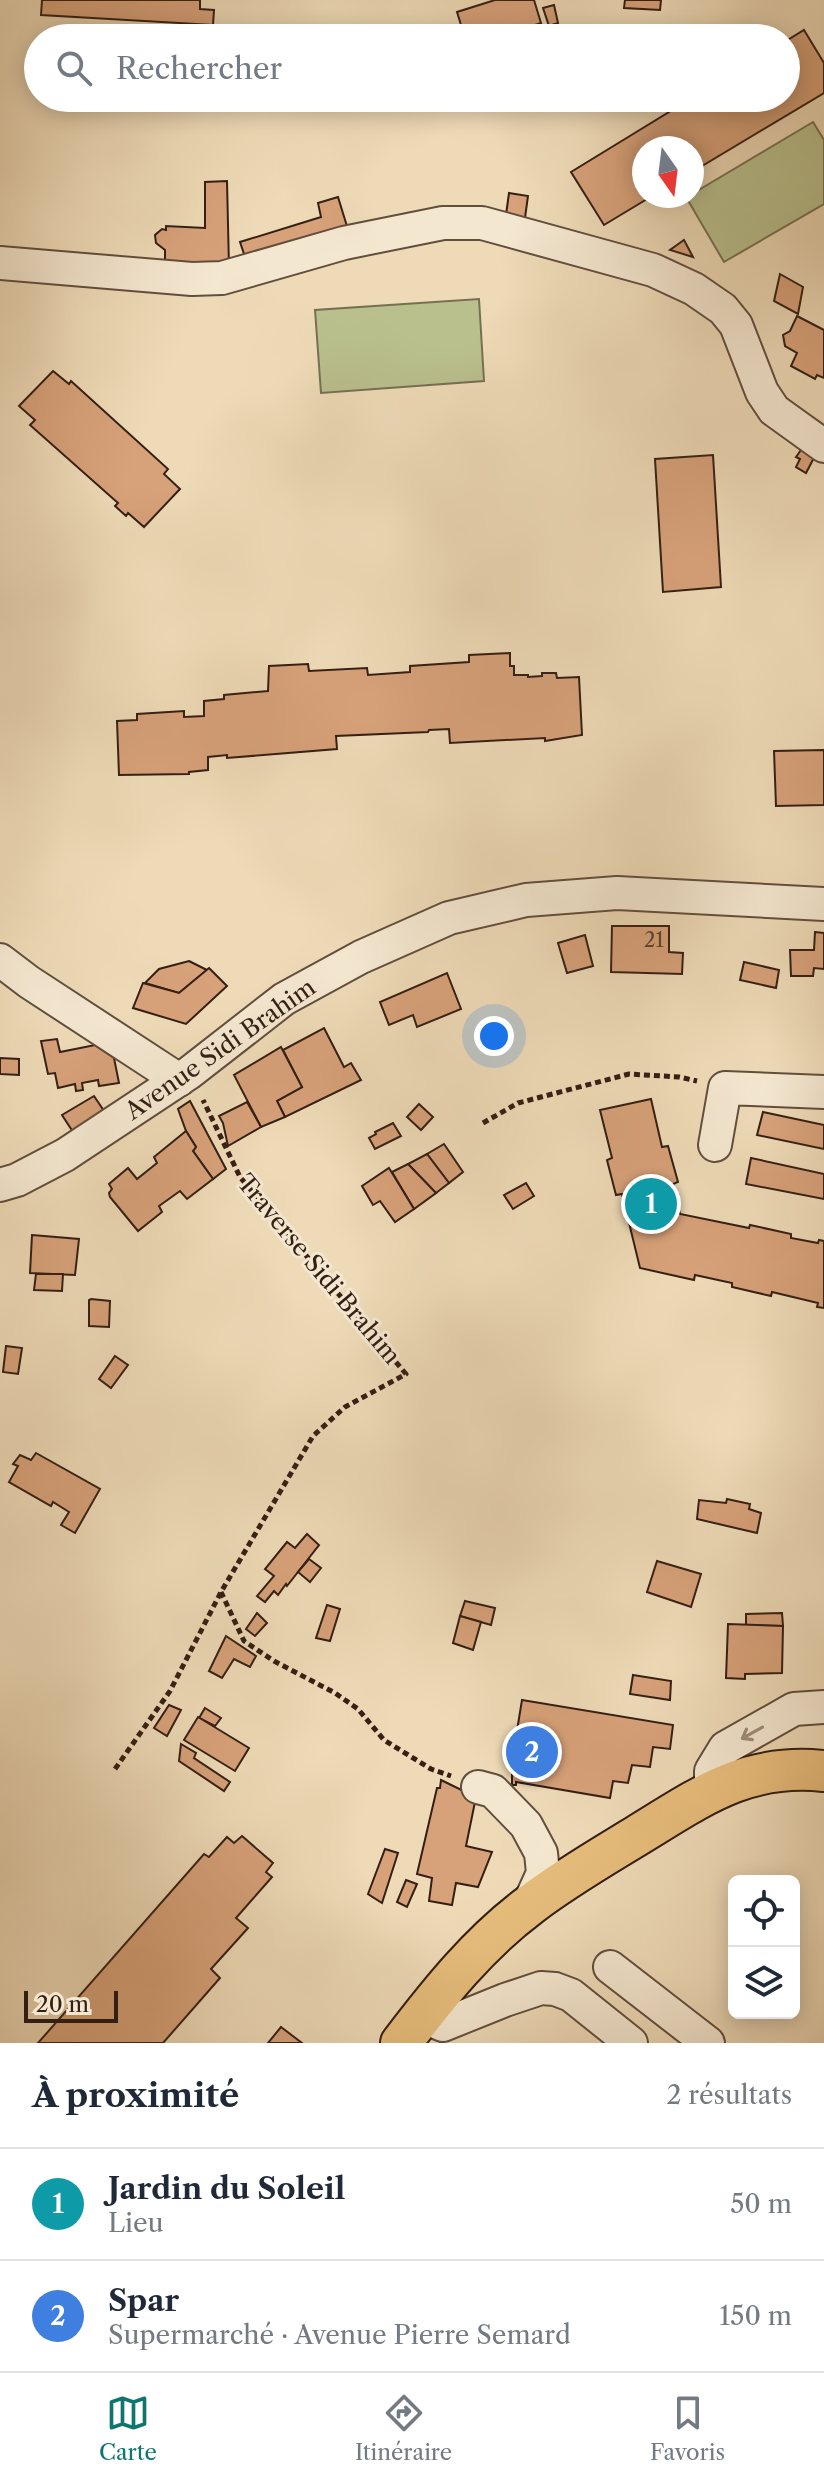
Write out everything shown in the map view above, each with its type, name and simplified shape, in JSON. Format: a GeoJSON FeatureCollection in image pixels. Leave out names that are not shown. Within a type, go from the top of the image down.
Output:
{"type":"FeatureCollection","features":[{"type":"Feature","properties":{"kind":"main road"},"geometry":{"type":"LineString","coordinates":[[411,2030],[464,1965],[528,1906],[600,1858],[734,1781],[756,1773],[798,1768],[824,1771]]}},
{"type":"Feature","properties":{"kind":"street"},"geometry":{"type":"LineString","coordinates":[[0,263],[162,277],[222,278],[358,240],[443,223],[482,223],[653,270],[694,289],[723,309],[736,325],[762,392],[774,410],[824,446]]}},
{"type":"Feature","properties":{"kind":"street","name":"Avenue Sidi Brahim"},"geometry":{"type":"LineString","coordinates":[[0,1185],[17,1180],[65,1155],[184,1076],[284,999],[361,957],[449,918],[526,900],[617,893],[824,904]]}},
{"type":"Feature","properties":{"kind":"street"},"geometry":{"type":"LineString","coordinates":[[0,960],[29,982],[184,1076]]}},
{"type":"Feature","properties":{"kind":"street"},"geometry":{"type":"LineString","coordinates":[[715,1145],[725,1088],[824,1092]]}},
{"type":"Feature","properties":{"kind":"street"},"geometry":{"type":"LineString","coordinates":[[711,1792],[711,1771],[725,1748],[794,1709],[824,1707]]}},
{"type":"Feature","properties":{"kind":"street"},"geometry":{"type":"LineString","coordinates":[[478,1787],[493,1791],[526,1825],[541,1853],[543,1873],[528,1906]]}},
{"type":"Feature","properties":{"kind":"street"},"geometry":{"type":"LineString","coordinates":[[610,1967],[708,2043]]}},
{"type":"Feature","properties":{"kind":"street"},"geometry":{"type":"LineString","coordinates":[[411,2030],[443,2025],[541,1988],[571,1995],[631,2043]]}},
{"type":"Feature","properties":{"kind":"street"},"geometry":{"type":"LineString","coordinates":[[465,2043],[478,2013]]}},
{"type":"Feature","properties":{"kind":"path"},"geometry":{"type":"LineString","coordinates":[[483,1123],[518,1103],[629,1074],[679,1077],[725,1088]]}},
{"type":"Feature","properties":{"kind":"path","name":"Traverse Sidi Brahim"},"geometry":{"type":"LineString","coordinates":[[115,1769],[170,1691],[221,1592],[313,1436],[345,1407],[406,1374],[240,1177],[184,1076]]}},
{"type":"Feature","properties":{"kind":"path"},"geometry":{"type":"LineString","coordinates":[[221,1592],[244,1641],[358,1709],[384,1740],[431,1769],[478,1787]]}},
{"type":"Feature","properties":{"kind":"green space"},"geometry":{"type":"Polygon","coordinates":[[[813,122],[824,140],[824,204],[724,262],[692,208],[704,208],[704,187],[813,122]]]}},
{"type":"Feature","properties":{"kind":"green space"},"geometry":{"type":"Polygon","coordinates":[[[479,299],[484,381],[321,393],[315,310],[479,299]]]}},
{"type":"Feature","properties":{"kind":"building"},"geometry":{"type":"Polygon","coordinates":[[[42,0],[200,0],[200,9],[214,10],[213,24],[41,15],[42,0]]]}},
{"type":"Feature","properties":{"kind":"building"},"geometry":{"type":"Polygon","coordinates":[[[495,0],[534,0],[541,23],[461,24],[457,12],[495,0]]]}},
{"type":"Feature","properties":{"kind":"building"},"geometry":{"type":"Polygon","coordinates":[[[625,0],[661,0],[660,10],[624,8],[625,0]]]}},
{"type":"Feature","properties":{"kind":"building"},"geometry":{"type":"Polygon","coordinates":[[[554,5],[558,23],[548,24],[543,8],[554,5]]]}},
{"type":"Feature","properties":{"kind":"building"},"geometry":{"type":"Polygon","coordinates":[[[804,30],[824,63],[824,93],[800,107],[800,32],[804,30]]]}},
{"type":"Feature","properties":{"kind":"building"},"geometry":{"type":"Polygon","coordinates":[[[669,112],[792,112],[704,165],[704,136],[632,136],[632,208],[604,225],[571,172],[669,112]]]}},
{"type":"Feature","properties":{"kind":"building"},"geometry":{"type":"Polygon","coordinates":[[[227,181],[229,267],[165,268],[165,250],[156,243],[155,235],[162,229],[166,230],[166,226],[205,228],[205,182],[227,181]]]}},
{"type":"Feature","properties":{"kind":"building"},"geometry":{"type":"Polygon","coordinates":[[[509,193],[528,196],[524,225],[505,222],[509,193]]]}},
{"type":"Feature","properties":{"kind":"building"},"geometry":{"type":"Polygon","coordinates":[[[338,197],[350,236],[247,263],[240,242],[321,217],[318,203],[338,197]]]}},
{"type":"Feature","properties":{"kind":"building"},"geometry":{"type":"Polygon","coordinates":[[[684,240],[693,257],[670,250],[684,240]]]}},
{"type":"Feature","properties":{"kind":"building"},"geometry":{"type":"Polygon","coordinates":[[[780,274],[803,287],[798,314],[774,301],[780,274]]]}},
{"type":"Feature","properties":{"kind":"building"},"geometry":{"type":"Polygon","coordinates":[[[797,316],[824,330],[824,378],[817,375],[815,379],[791,366],[797,353],[785,346],[783,335],[790,331],[797,316]]]}},
{"type":"Feature","properties":{"kind":"building"},"geometry":{"type":"Polygon","coordinates":[[[53,371],[69,384],[71,381],[168,469],[164,474],[180,489],[144,527],[128,513],[126,516],[115,506],[118,503],[30,425],[35,420],[19,406],[53,371]]]}},
{"type":"Feature","properties":{"kind":"building"},"geometry":{"type":"Polygon","coordinates":[[[803,447],[816,454],[806,473],[796,467],[800,459],[796,457],[803,447]]]}},
{"type":"Feature","properties":{"kind":"building"},"geometry":{"type":"Polygon","coordinates":[[[713,455],[721,587],[663,592],[655,459],[713,455]]]}},
{"type":"Feature","properties":{"kind":"building"},"geometry":{"type":"Polygon","coordinates":[[[510,653],[514,675],[528,677],[556,673],[557,678],[579,677],[582,735],[545,741],[545,738],[450,743],[449,729],[336,736],[337,749],[208,757],[208,770],[189,774],[119,775],[117,721],[137,720],[137,714],[184,711],[184,717],[204,716],[204,701],[224,699],[224,695],[268,691],[269,666],[308,664],[309,671],[367,668],[368,675],[410,672],[410,666],[469,662],[469,655],[510,653]]]}},
{"type":"Feature","properties":{"kind":"building"},"geometry":{"type":"Polygon","coordinates":[[[824,750],[824,805],[776,806],[774,751],[824,750]]]}},
{"type":"Feature","properties":{"kind":"building"},"geometry":{"type":"Polygon","coordinates":[[[612,926],[669,926],[669,952],[683,953],[682,974],[611,972],[612,926]]]}},
{"type":"Feature","properties":{"kind":"building"},"geometry":{"type":"Polygon","coordinates":[[[815,932],[824,933],[824,969],[814,968],[813,976],[791,976],[790,950],[814,950],[815,932]]]}},
{"type":"Feature","properties":{"kind":"building"},"geometry":{"type":"Polygon","coordinates":[[[585,935],[593,966],[567,973],[558,943],[585,935]]]}},
{"type":"Feature","properties":{"kind":"building"},"geometry":{"type":"Polygon","coordinates":[[[189,961],[207,970],[179,993],[145,983],[159,969],[189,961]]]}},
{"type":"Feature","properties":{"kind":"building"},"geometry":{"type":"Polygon","coordinates":[[[744,962],[779,970],[776,988],[740,980],[744,962]]]}},
{"type":"Feature","properties":{"kind":"building"},"geometry":{"type":"Polygon","coordinates":[[[209,968],[227,986],[186,1024],[133,1008],[143,983],[179,993],[209,968]]]}},
{"type":"Feature","properties":{"kind":"building"},"geometry":{"type":"Polygon","coordinates":[[[447,973],[461,1009],[417,1027],[413,1015],[389,1025],[380,1002],[447,973]]]}},
{"type":"Feature","properties":{"kind":"building"},"geometry":{"type":"Polygon","coordinates":[[[324,1028],[344,1067],[351,1063],[361,1080],[285,1117],[277,1101],[302,1087],[283,1050],[324,1028]]]}},
{"type":"Feature","properties":{"kind":"building"},"geometry":{"type":"Polygon","coordinates":[[[57,1039],[60,1052],[95,1045],[114,1058],[119,1083],[99,1086],[98,1080],[82,1083],[83,1090],[76,1091],[75,1084],[58,1088],[55,1073],[48,1074],[41,1041],[57,1039]]]}},
{"type":"Feature","properties":{"kind":"building"},"geometry":{"type":"Polygon","coordinates":[[[281,1047],[302,1087],[277,1101],[285,1117],[261,1127],[234,1075],[281,1047]]]}},
{"type":"Feature","properties":{"kind":"building"},"geometry":{"type":"Polygon","coordinates":[[[0,1058],[19,1059],[19,1075],[0,1074],[0,1058]]]}},
{"type":"Feature","properties":{"kind":"building"},"geometry":{"type":"Polygon","coordinates":[[[94,1096],[108,1117],[75,1135],[62,1115],[94,1096]]]}},
{"type":"Feature","properties":{"kind":"building"},"geometry":{"type":"Polygon","coordinates":[[[651,1099],[662,1147],[668,1146],[678,1182],[673,1184],[680,1214],[749,1228],[750,1225],[791,1234],[791,1238],[818,1243],[819,1240],[824,1241],[824,1308],[817,1307],[818,1303],[772,1292],[771,1296],[732,1287],[732,1283],[695,1275],[694,1280],[640,1268],[622,1194],[616,1195],[607,1160],[612,1158],[600,1110],[651,1099]]]}},
{"type":"Feature","properties":{"kind":"building"},"geometry":{"type":"Polygon","coordinates":[[[190,1101],[226,1169],[213,1179],[193,1151],[196,1147],[178,1109],[190,1101]]]}},
{"type":"Feature","properties":{"kind":"building"},"geometry":{"type":"Polygon","coordinates":[[[247,1102],[261,1127],[228,1146],[219,1116],[247,1102]]]}},
{"type":"Feature","properties":{"kind":"building"},"geometry":{"type":"Polygon","coordinates":[[[419,1104],[433,1117],[421,1130],[407,1117],[419,1104]]]}},
{"type":"Feature","properties":{"kind":"building"},"geometry":{"type":"Polygon","coordinates":[[[763,1112],[824,1125],[824,1149],[757,1135],[763,1112]]]}},
{"type":"Feature","properties":{"kind":"building"},"geometry":{"type":"Polygon","coordinates":[[[393,1123],[401,1136],[375,1149],[369,1138],[393,1123]]]}},
{"type":"Feature","properties":{"kind":"building"},"geometry":{"type":"Polygon","coordinates":[[[186,1131],[196,1147],[193,1151],[213,1179],[187,1199],[180,1191],[159,1206],[162,1212],[138,1231],[110,1197],[112,1189],[109,1184],[128,1168],[137,1179],[157,1163],[154,1157],[186,1131]]]}},
{"type":"Feature","properties":{"kind":"building"},"geometry":{"type":"Polygon","coordinates":[[[444,1144],[463,1172],[449,1183],[427,1154],[444,1144]]]}},
{"type":"Feature","properties":{"kind":"building"},"geometry":{"type":"Polygon","coordinates":[[[427,1154],[449,1183],[436,1193],[408,1164],[427,1154]]]}},
{"type":"Feature","properties":{"kind":"building"},"geometry":{"type":"Polygon","coordinates":[[[751,1158],[824,1174],[824,1199],[746,1184],[751,1158]]]}},
{"type":"Feature","properties":{"kind":"building"},"geometry":{"type":"Polygon","coordinates":[[[408,1164],[436,1193],[414,1209],[392,1172],[408,1164]]]}},
{"type":"Feature","properties":{"kind":"building"},"geometry":{"type":"Polygon","coordinates":[[[389,1168],[414,1209],[395,1222],[380,1201],[373,1205],[362,1186],[389,1168]]]}},
{"type":"Feature","properties":{"kind":"building"},"geometry":{"type":"Polygon","coordinates":[[[526,1183],[534,1196],[513,1209],[504,1195],[526,1183]]]}},
{"type":"Feature","properties":{"kind":"building"},"geometry":{"type":"Polygon","coordinates":[[[32,1235],[79,1239],[75,1275],[30,1273],[32,1235]]]}},
{"type":"Feature","properties":{"kind":"building"},"geometry":{"type":"Polygon","coordinates":[[[36,1274],[63,1274],[62,1291],[34,1290],[36,1274]]]}},
{"type":"Feature","properties":{"kind":"building"},"geometry":{"type":"Polygon","coordinates":[[[91,1299],[110,1301],[109,1327],[89,1326],[91,1299]]]}},
{"type":"Feature","properties":{"kind":"building"},"geometry":{"type":"Polygon","coordinates":[[[6,1346],[22,1348],[18,1374],[3,1372],[6,1346]]]}},
{"type":"Feature","properties":{"kind":"building"},"geometry":{"type":"Polygon","coordinates":[[[115,1356],[128,1365],[111,1388],[99,1379],[115,1356]]]}},
{"type":"Feature","properties":{"kind":"building"},"geometry":{"type":"Polygon","coordinates":[[[36,1453],[100,1489],[75,1533],[61,1525],[69,1512],[53,1502],[51,1506],[9,1482],[18,1466],[13,1464],[20,1455],[31,1460],[36,1453]]]}},
{"type":"Feature","properties":{"kind":"building"},"geometry":{"type":"Polygon","coordinates":[[[727,1499],[750,1504],[749,1509],[761,1513],[757,1533],[697,1519],[699,1500],[726,1503],[727,1499]]]}},
{"type":"Feature","properties":{"kind":"building"},"geometry":{"type":"Polygon","coordinates":[[[307,1534],[319,1545],[287,1586],[278,1595],[274,1591],[265,1602],[257,1596],[274,1576],[265,1569],[287,1542],[295,1548],[307,1534]]]}},
{"type":"Feature","properties":{"kind":"building"},"geometry":{"type":"Polygon","coordinates":[[[309,1559],[321,1568],[310,1582],[298,1572],[309,1559]]]}},
{"type":"Feature","properties":{"kind":"building"},"geometry":{"type":"Polygon","coordinates":[[[657,1561],[701,1574],[691,1607],[647,1592],[657,1561]]]}},
{"type":"Feature","properties":{"kind":"building"},"geometry":{"type":"Polygon","coordinates":[[[465,1601],[495,1608],[491,1625],[460,1616],[465,1601]]]}},
{"type":"Feature","properties":{"kind":"building"},"geometry":{"type":"Polygon","coordinates":[[[327,1605],[340,1609],[330,1641],[316,1638],[327,1605]]]}},
{"type":"Feature","properties":{"kind":"building"},"geometry":{"type":"Polygon","coordinates":[[[257,1613],[267,1623],[255,1636],[246,1629],[257,1613]]]}},
{"type":"Feature","properties":{"kind":"building"},"geometry":{"type":"Polygon","coordinates":[[[782,1613],[783,1626],[746,1625],[746,1614],[782,1613]]]}},
{"type":"Feature","properties":{"kind":"building"},"geometry":{"type":"Polygon","coordinates":[[[460,1616],[481,1622],[473,1650],[453,1643],[460,1616]]]}},
{"type":"Feature","properties":{"kind":"building"},"geometry":{"type":"Polygon","coordinates":[[[728,1624],[783,1626],[782,1673],[745,1674],[745,1679],[726,1678],[728,1624]]]}},
{"type":"Feature","properties":{"kind":"building"},"geometry":{"type":"Polygon","coordinates":[[[226,1636],[256,1656],[250,1667],[234,1659],[222,1678],[209,1671],[226,1636]]]}},
{"type":"Feature","properties":{"kind":"building"},"geometry":{"type":"Polygon","coordinates":[[[633,1675],[671,1681],[670,1700],[630,1694],[633,1675]]]}},
{"type":"Feature","properties":{"kind":"building"},"geometry":{"type":"Polygon","coordinates":[[[522,1700],[673,1725],[670,1749],[653,1747],[650,1767],[632,1765],[628,1783],[613,1781],[610,1798],[516,1782],[512,1785],[512,1761],[522,1700]]]}},
{"type":"Feature","properties":{"kind":"building"},"geometry":{"type":"Polygon","coordinates":[[[169,1705],[181,1710],[167,1736],[154,1728],[169,1705]]]}},
{"type":"Feature","properties":{"kind":"building"},"geometry":{"type":"Polygon","coordinates":[[[205,1708],[221,1718],[215,1726],[199,1718],[205,1708]]]}},
{"type":"Feature","properties":{"kind":"building"},"geometry":{"type":"Polygon","coordinates":[[[198,1717],[249,1748],[235,1771],[184,1740],[198,1717]]]}},
{"type":"Feature","properties":{"kind":"building"},"geometry":{"type":"Polygon","coordinates":[[[181,1744],[196,1753],[194,1758],[230,1782],[224,1791],[179,1761],[181,1744]]]}},
{"type":"Feature","properties":{"kind":"building"},"geometry":{"type":"Polygon","coordinates":[[[441,1780],[476,1797],[466,1846],[492,1852],[478,1887],[456,1883],[452,1905],[429,1901],[432,1878],[417,1874],[441,1780]]]}},
{"type":"Feature","properties":{"kind":"building"},"geometry":{"type":"Polygon","coordinates":[[[242,1836],[273,1863],[266,1872],[272,1877],[236,1918],[248,1928],[211,1969],[220,1978],[163,2043],[38,2043],[204,1854],[209,1857],[227,1837],[234,1843],[242,1836]]]}},
{"type":"Feature","properties":{"kind":"building"},"geometry":{"type":"Polygon","coordinates":[[[385,1849],[398,1853],[382,1903],[368,1894],[385,1849]]]}},
{"type":"Feature","properties":{"kind":"building"},"geometry":{"type":"Polygon","coordinates":[[[406,1880],[417,1884],[407,1907],[397,1902],[406,1880]]]}},
{"type":"Feature","properties":{"kind":"building"},"geometry":{"type":"Polygon","coordinates":[[[281,2027],[302,2043],[268,2043],[281,2027]]]}},
{"type":"Feature","properties":{"kind":"place","name":"Jardin du Soleil"},"geometry":{"type":"Point","coordinates":[651,1204]}},
{"type":"Feature","properties":{"kind":"place","name":"Spar"},"geometry":{"type":"Point","coordinates":[532,1752]}}]}
